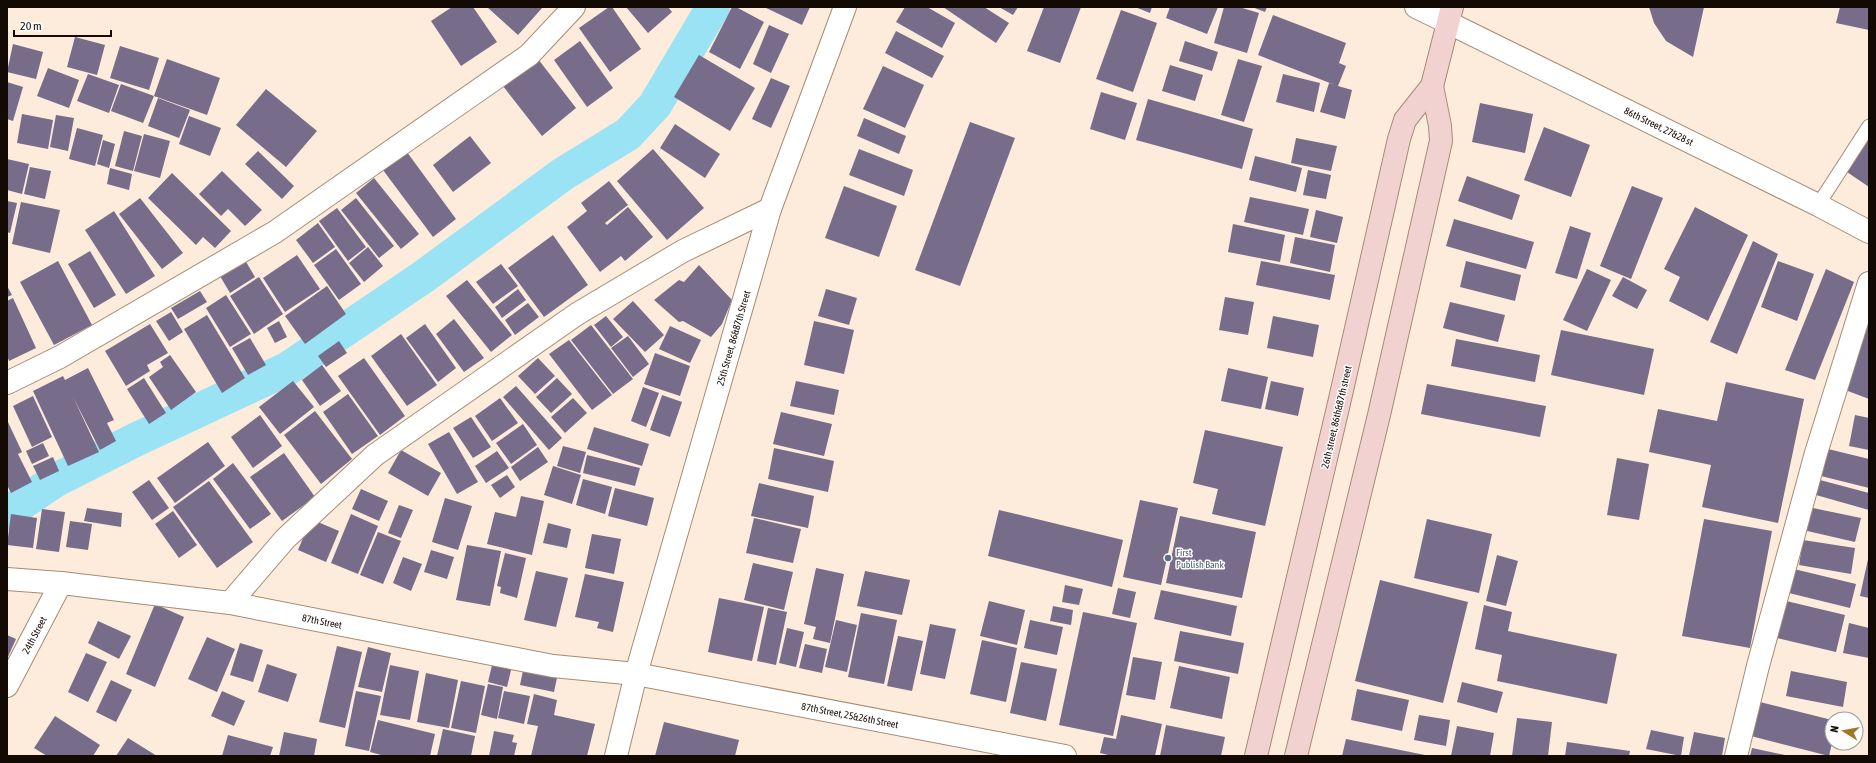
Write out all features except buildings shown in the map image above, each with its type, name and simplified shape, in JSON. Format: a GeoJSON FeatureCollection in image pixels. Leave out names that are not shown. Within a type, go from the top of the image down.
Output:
{"type":"FeatureCollection","features":[{"type":"Feature","properties":{"kind":"main road","name":"26th street, 86th&87th street"},"geometry":{"type":"LineString","coordinates":[[1256,756],[1342,391],[1399,139],[1405,120],[1432,86],[1450,15]]}},
{"type":"Feature","properties":{"kind":"main road","name":"26th street, 86th&87th street"},"geometry":{"type":"LineString","coordinates":[[1296,756],[1379,415],[1440,142],[1440,126],[1432,86]]}},
{"type":"Feature","properties":{"kind":"street"},"geometry":{"type":"LineString","coordinates":[[7,383],[60,357],[275,232],[529,55],[574,7]]}},
{"type":"Feature","properties":{"kind":"street","name":"25th Street, 86&87th Street"},"geometry":{"type":"LineString","coordinates":[[616,756],[636,674],[770,209],[845,7]]}},
{"type":"Feature","properties":{"kind":"street","name":"86th Street, 27&28 st"},"geometry":{"type":"LineString","coordinates":[[1416,7],[1450,15],[1869,232]]}},
{"type":"Feature","properties":{"kind":"street"},"geometry":{"type":"LineString","coordinates":[[230,603],[285,539],[376,455],[577,314],[684,251],[770,209]]}},
{"type":"Feature","properties":{"kind":"street"},"geometry":{"type":"LineString","coordinates":[[1736,756],[1758,666],[1816,453],[1869,283]]}},
{"type":"Feature","properties":{"kind":"street","name":"87th Street"},"geometry":{"type":"LineString","coordinates":[[7,579],[61,583],[230,603],[553,666],[636,674]]}},
{"type":"Feature","properties":{"kind":"street","name":"24th Street"},"geometry":{"type":"LineString","coordinates":[[7,686],[61,583]]}},
{"type":"Feature","properties":{"kind":"street","name":"87th Street, 25&26th Street"},"geometry":{"type":"LineString","coordinates":[[636,674],[1065,756]]}},
{"type":"Feature","properties":{"kind":"lane"},"geometry":{"type":"LineString","coordinates":[[1818,205],[1869,126]]}},
{"type":"Feature","properties":{"kind":"waterway"},"geometry":{"type":"LineString","coordinates":[[7,513],[56,480],[135,440],[287,369],[423,277],[563,174],[628,134],[655,105],[713,7]]}},
{"type":"Feature","properties":{"kind":"place","name":"First Publish Bank"},"geometry":{"type":"Point","coordinates":[1168,558]}}]}
